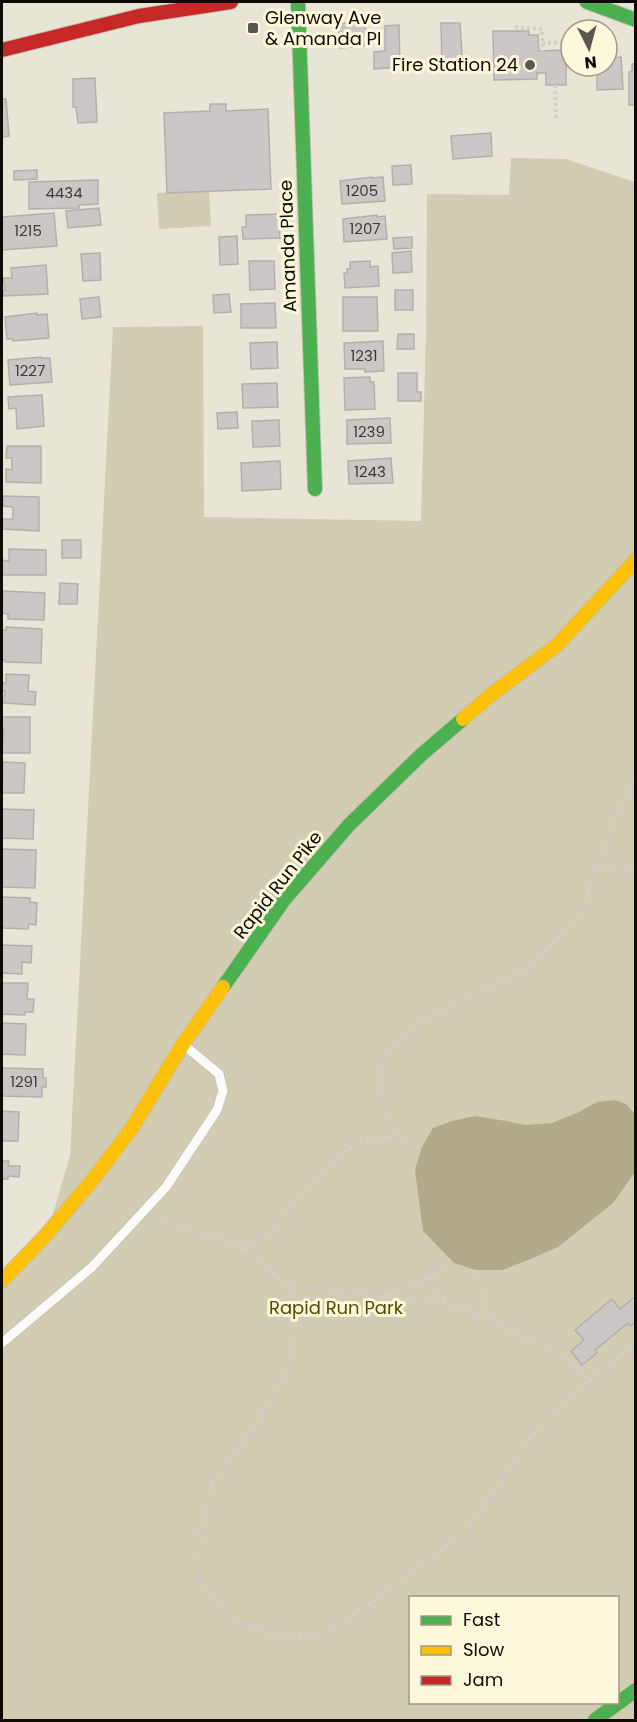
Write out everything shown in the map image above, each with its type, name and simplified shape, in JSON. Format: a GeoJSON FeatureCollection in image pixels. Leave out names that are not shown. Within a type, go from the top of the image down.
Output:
{"type":"FeatureCollection","features":[{"type":"Feature","properties":{"kind":"street"},"geometry":{"type":"LineString","coordinates":[[2,50],[139,16],[231,2]]}},
{"type":"Feature","properties":{"kind":"street","name":"Amanda Place"},"geometry":{"type":"LineString","coordinates":[[297,2],[315,489]]}},
{"type":"Feature","properties":{"kind":"street"},"geometry":{"type":"LineString","coordinates":[[587,2],[636,20]]}},
{"type":"Feature","properties":{"kind":"street","name":"Rapid Run Pike"},"geometry":{"type":"LineString","coordinates":[[2,1281],[47,1234],[95,1178],[132,1128],[183,1044],[284,900],[349,825],[421,755],[491,695],[557,645],[636,560]]}},
{"type":"Feature","properties":{"kind":"street"},"geometry":{"type":"LineString","coordinates":[[619,1702],[636,1690]]}},
{"type":"Feature","properties":{"kind":"street"},"geometry":{"type":"LineString","coordinates":[[595,1720],[617,1704]]}},
{"type":"Feature","properties":{"kind":"lane"},"geometry":{"type":"LineString","coordinates":[[2,1343],[92,1267],[144,1211],[166,1187],[217,1110],[223,1091],[219,1074],[183,1044]]}},
{"type":"Feature","properties":{"kind":"path"},"geometry":{"type":"LineString","coordinates":[[515,27],[542,29],[543,51]]}},
{"type":"Feature","properties":{"kind":"path"},"geometry":{"type":"LineString","coordinates":[[542,43],[559,42]]}},
{"type":"Feature","properties":{"kind":"path"},"geometry":{"type":"LineString","coordinates":[[555,85],[556,120]]}},
{"type":"Feature","properties":{"kind":"path"},"geometry":{"type":"LineString","coordinates":[[395,1136],[385,1114],[381,1093],[381,1067],[392,1049],[416,1026],[451,1006],[525,971],[583,913],[595,866],[636,775]]}},
{"type":"Feature","properties":{"kind":"path"},"geometry":{"type":"LineString","coordinates":[[595,866],[636,871]]}},
{"type":"Feature","properties":{"kind":"path"},"geometry":{"type":"LineString","coordinates":[[240,1248],[265,1239],[308,1185],[339,1156],[362,1141],[395,1136],[422,1147]]}},
{"type":"Feature","properties":{"kind":"path"},"geometry":{"type":"LineString","coordinates":[[144,1211],[175,1225],[224,1240],[251,1253],[287,1284],[297,1316],[289,1363],[260,1419],[213,1482],[199,1534],[200,1581],[228,1617],[277,1636],[324,1634],[372,1602],[464,1533],[541,1423],[636,1342]]}},
{"type":"Feature","properties":{"kind":"path"},"geometry":{"type":"LineString","coordinates":[[383,1296],[428,1278],[453,1263]]}},
{"type":"Feature","properties":{"kind":"path"},"geometry":{"type":"LineString","coordinates":[[476,1270],[489,1319]]}},
{"type":"Feature","properties":{"kind":"path"},"geometry":{"type":"LineString","coordinates":[[428,1278],[448,1304]]}},
{"type":"Feature","properties":{"kind":"path"},"geometry":{"type":"LineString","coordinates":[[287,1284],[448,1304],[489,1319],[564,1356],[590,1380]]}},
{"type":"Feature","properties":{"kind":"green space","name":"Rapid Run Park"},"geometry":{"type":"Polygon","coordinates":[[[511,158],[566,159],[635,182],[635,1720],[2,1720],[2,1281],[47,1234],[70,1156],[113,327],[203,326],[204,517],[421,521],[427,194],[509,195],[511,158]]]}},
{"type":"Feature","properties":{"kind":"green space"},"geometry":{"type":"Polygon","coordinates":[[[209,191],[211,226],[159,229],[157,193],[209,191]]]}},
{"type":"Feature","properties":{"kind":"shaded area"},"geometry":{"type":"Polygon","coordinates":[[[615,1100],[626,1104],[635,1114],[635,1172],[613,1203],[558,1247],[502,1270],[476,1270],[454,1263],[423,1231],[415,1170],[422,1147],[433,1128],[475,1116],[525,1125],[552,1123],[597,1102],[615,1100]]]}},
{"type":"Feature","properties":{"kind":"building"},"geometry":{"type":"Polygon","coordinates":[[[365,21],[364,46],[340,48],[338,24],[365,21]]]}},
{"type":"Feature","properties":{"kind":"building"},"geometry":{"type":"Polygon","coordinates":[[[441,23],[460,23],[463,68],[442,69],[441,23]]]}},
{"type":"Feature","properties":{"kind":"building"},"geometry":{"type":"Polygon","coordinates":[[[399,25],[400,67],[374,69],[374,52],[385,51],[385,26],[399,25]]]}},
{"type":"Feature","properties":{"kind":"building","name":"Fire Station 24"},"geometry":{"type":"Polygon","coordinates":[[[493,31],[529,31],[529,35],[538,35],[539,51],[559,50],[559,78],[566,78],[566,85],[546,85],[546,73],[537,73],[537,79],[494,80],[493,31]]]}},
{"type":"Feature","properties":{"kind":"building"},"geometry":{"type":"Polygon","coordinates":[[[619,57],[621,57],[623,89],[597,90],[597,78],[619,78],[619,57]]]}},
{"type":"Feature","properties":{"kind":"building"},"geometry":{"type":"Polygon","coordinates":[[[636,63],[636,105],[629,105],[629,72],[632,71],[632,64],[636,63]]]}},
{"type":"Feature","properties":{"kind":"building"},"geometry":{"type":"Polygon","coordinates":[[[95,78],[97,122],[78,123],[76,107],[73,107],[73,79],[95,78]]]}},
{"type":"Feature","properties":{"kind":"building"},"geometry":{"type":"Polygon","coordinates":[[[2,99],[6,99],[9,136],[2,137],[2,99]]]}},
{"type":"Feature","properties":{"kind":"building"},"geometry":{"type":"Polygon","coordinates":[[[210,104],[226,104],[226,111],[268,109],[271,189],[167,193],[164,113],[210,111],[210,104]]]}},
{"type":"Feature","properties":{"kind":"building"},"geometry":{"type":"Polygon","coordinates":[[[491,133],[492,156],[453,159],[451,136],[491,133]]]}},
{"type":"Feature","properties":{"kind":"building"},"geometry":{"type":"Polygon","coordinates":[[[411,165],[412,184],[393,185],[392,166],[411,165]]]}},
{"type":"Feature","properties":{"kind":"building"},"geometry":{"type":"Polygon","coordinates":[[[37,170],[37,179],[14,180],[14,171],[37,170]]]}},
{"type":"Feature","properties":{"kind":"building"},"geometry":{"type":"Polygon","coordinates":[[[383,177],[385,201],[342,204],[340,181],[383,177]]]}},
{"type":"Feature","properties":{"kind":"building"},"geometry":{"type":"Polygon","coordinates":[[[98,180],[98,204],[79,205],[79,208],[29,209],[29,182],[98,180]]]}},
{"type":"Feature","properties":{"kind":"building"},"geometry":{"type":"Polygon","coordinates":[[[99,208],[101,225],[68,228],[66,211],[99,208]]]}},
{"type":"Feature","properties":{"kind":"building"},"geometry":{"type":"Polygon","coordinates":[[[54,213],[57,246],[2,250],[2,217],[54,213]]]}},
{"type":"Feature","properties":{"kind":"building"},"geometry":{"type":"Polygon","coordinates":[[[279,214],[280,238],[243,239],[242,227],[246,227],[246,215],[279,214]]]}},
{"type":"Feature","properties":{"kind":"building"},"geometry":{"type":"Polygon","coordinates":[[[377,215],[377,217],[385,216],[387,239],[344,242],[343,219],[377,215]]]}},
{"type":"Feature","properties":{"kind":"building"},"geometry":{"type":"Polygon","coordinates":[[[237,236],[238,264],[220,265],[219,237],[237,236]]]}},
{"type":"Feature","properties":{"kind":"building"},"geometry":{"type":"Polygon","coordinates":[[[412,237],[412,248],[394,249],[393,238],[412,237]]]}},
{"type":"Feature","properties":{"kind":"building"},"geometry":{"type":"Polygon","coordinates":[[[411,251],[412,272],[393,273],[392,253],[411,251]]]}},
{"type":"Feature","properties":{"kind":"building"},"geometry":{"type":"Polygon","coordinates":[[[100,253],[101,280],[83,281],[81,254],[100,253]]]}},
{"type":"Feature","properties":{"kind":"building"},"geometry":{"type":"Polygon","coordinates":[[[249,261],[274,261],[275,289],[250,290],[249,261]]]}},
{"type":"Feature","properties":{"kind":"building"},"geometry":{"type":"Polygon","coordinates":[[[370,261],[370,267],[378,266],[379,286],[345,288],[344,273],[350,269],[350,262],[370,261]]]}},
{"type":"Feature","properties":{"kind":"building"},"geometry":{"type":"Polygon","coordinates":[[[46,265],[48,294],[3,296],[3,290],[5,290],[3,278],[12,278],[11,268],[46,265]]]}},
{"type":"Feature","properties":{"kind":"building"},"geometry":{"type":"Polygon","coordinates":[[[395,290],[413,290],[413,310],[395,310],[395,290]]]}},
{"type":"Feature","properties":{"kind":"building"},"geometry":{"type":"Polygon","coordinates":[[[229,294],[231,312],[214,313],[213,295],[229,294]]]}},
{"type":"Feature","properties":{"kind":"building"},"geometry":{"type":"Polygon","coordinates":[[[99,297],[101,317],[82,319],[80,299],[99,297]]]}},
{"type":"Feature","properties":{"kind":"building"},"geometry":{"type":"Polygon","coordinates":[[[343,297],[377,297],[378,331],[343,331],[343,297]]]}},
{"type":"Feature","properties":{"kind":"building"},"geometry":{"type":"Polygon","coordinates":[[[275,303],[276,328],[241,328],[241,304],[275,303]]]}},
{"type":"Feature","properties":{"kind":"building"},"geometry":{"type":"Polygon","coordinates":[[[37,313],[37,315],[47,314],[49,338],[13,341],[13,339],[7,339],[5,317],[37,313]]]}},
{"type":"Feature","properties":{"kind":"building"},"geometry":{"type":"Polygon","coordinates":[[[398,334],[414,334],[414,349],[397,349],[398,334]]]}},
{"type":"Feature","properties":{"kind":"building"},"geometry":{"type":"Polygon","coordinates":[[[383,341],[384,371],[365,372],[365,369],[345,369],[344,343],[383,341]]]}},
{"type":"Feature","properties":{"kind":"building"},"geometry":{"type":"Polygon","coordinates":[[[277,342],[278,368],[251,369],[250,343],[277,342]]]}},
{"type":"Feature","properties":{"kind":"building"},"geometry":{"type":"Polygon","coordinates":[[[50,358],[52,382],[10,385],[8,360],[50,358]]]}},
{"type":"Feature","properties":{"kind":"building"},"geometry":{"type":"Polygon","coordinates":[[[398,373],[417,373],[417,392],[421,392],[421,401],[398,401],[398,373]]]}},
{"type":"Feature","properties":{"kind":"building"},"geometry":{"type":"Polygon","coordinates":[[[370,377],[370,382],[374,382],[375,409],[345,410],[344,378],[370,377]]]}},
{"type":"Feature","properties":{"kind":"building"},"geometry":{"type":"Polygon","coordinates":[[[277,383],[278,407],[243,408],[242,384],[277,383]]]}},
{"type":"Feature","properties":{"kind":"building"},"geometry":{"type":"Polygon","coordinates":[[[42,395],[44,426],[17,429],[16,408],[9,409],[8,397],[42,395]]]}},
{"type":"Feature","properties":{"kind":"building"},"geometry":{"type":"Polygon","coordinates":[[[237,412],[238,428],[218,429],[217,413],[237,412]]]}},
{"type":"Feature","properties":{"kind":"building"},"geometry":{"type":"Polygon","coordinates":[[[390,418],[391,443],[347,444],[347,420],[390,418]]]}},
{"type":"Feature","properties":{"kind":"building"},"geometry":{"type":"Polygon","coordinates":[[[279,420],[280,446],[253,447],[252,421],[279,420]]]}},
{"type":"Feature","properties":{"kind":"building"},"geometry":{"type":"Polygon","coordinates":[[[7,446],[41,446],[41,483],[6,482],[6,469],[12,470],[12,458],[6,458],[7,446]]]}},
{"type":"Feature","properties":{"kind":"building"},"geometry":{"type":"Polygon","coordinates":[[[391,458],[393,483],[349,484],[348,461],[391,458]]]}},
{"type":"Feature","properties":{"kind":"building"},"geometry":{"type":"Polygon","coordinates":[[[280,461],[281,489],[242,491],[241,463],[280,461]]]}},
{"type":"Feature","properties":{"kind":"building"},"geometry":{"type":"Polygon","coordinates":[[[3,496],[39,497],[39,531],[2,529],[3,519],[13,519],[13,507],[3,506],[3,496]]]}},
{"type":"Feature","properties":{"kind":"building"},"geometry":{"type":"Polygon","coordinates":[[[62,540],[81,540],[81,558],[62,558],[62,540]]]}},
{"type":"Feature","properties":{"kind":"building"},"geometry":{"type":"Polygon","coordinates":[[[9,549],[46,550],[46,575],[2,575],[2,560],[9,561],[9,549]]]}},
{"type":"Feature","properties":{"kind":"building"},"geometry":{"type":"Polygon","coordinates":[[[60,583],[78,584],[77,604],[59,604],[60,583]]]}},
{"type":"Feature","properties":{"kind":"building"},"geometry":{"type":"Polygon","coordinates":[[[3,591],[45,593],[44,620],[8,619],[8,614],[2,613],[3,591]]]}},
{"type":"Feature","properties":{"kind":"building"},"geometry":{"type":"Polygon","coordinates":[[[6,627],[42,629],[41,663],[2,660],[2,630],[6,630],[6,627]]]}},
{"type":"Feature","properties":{"kind":"building"},"geometry":{"type":"Polygon","coordinates":[[[6,674],[29,675],[28,691],[36,692],[35,705],[4,703],[5,691],[2,691],[2,683],[6,683],[6,674]]]}},
{"type":"Feature","properties":{"kind":"building"},"geometry":{"type":"Polygon","coordinates":[[[2,717],[30,717],[30,753],[2,753],[4,729],[2,729],[2,717]]]}},
{"type":"Feature","properties":{"kind":"building"},"geometry":{"type":"Polygon","coordinates":[[[3,762],[25,763],[24,793],[2,793],[3,762]]]}},
{"type":"Feature","properties":{"kind":"building"},"geometry":{"type":"Polygon","coordinates":[[[2,809],[34,810],[33,839],[2,838],[2,809]]]}},
{"type":"Feature","properties":{"kind":"building"},"geometry":{"type":"Polygon","coordinates":[[[2,849],[36,850],[35,888],[2,887],[2,849]]]}},
{"type":"Feature","properties":{"kind":"building"},"geometry":{"type":"Polygon","coordinates":[[[2,897],[30,898],[30,902],[37,903],[36,925],[29,924],[28,929],[2,928],[2,897]]]}},
{"type":"Feature","properties":{"kind":"building"},"geometry":{"type":"Polygon","coordinates":[[[2,945],[32,946],[31,963],[22,962],[22,974],[2,973],[2,945]]]}},
{"type":"Feature","properties":{"kind":"building"},"geometry":{"type":"Polygon","coordinates":[[[2,983],[28,983],[27,999],[34,999],[33,1012],[25,1012],[25,1015],[2,1014],[2,983]]]}},
{"type":"Feature","properties":{"kind":"building"},"geometry":{"type":"Polygon","coordinates":[[[2,1023],[26,1024],[25,1055],[2,1054],[2,1023]]]}},
{"type":"Feature","properties":{"kind":"building"},"geometry":{"type":"Polygon","coordinates":[[[2,1068],[43,1069],[46,1087],[42,1087],[42,1097],[2,1096],[2,1068]]]}},
{"type":"Feature","properties":{"kind":"building"},"geometry":{"type":"Polygon","coordinates":[[[2,1111],[19,1112],[18,1141],[2,1141],[2,1111]]]}},
{"type":"Feature","properties":{"kind":"building"},"geometry":{"type":"Polygon","coordinates":[[[2,1161],[9,1161],[8,1166],[20,1166],[19,1177],[8,1176],[8,1179],[2,1179],[2,1161]]]}},
{"type":"Feature","properties":{"kind":"building"},"geometry":{"type":"Polygon","coordinates":[[[636,1296],[636,1325],[634,1323],[630,1326],[628,1323],[595,1350],[597,1353],[582,1365],[571,1351],[584,1340],[575,1330],[612,1299],[620,1309],[636,1296]]]}},
{"type":"Feature","properties":{"kind":"traffic: fast"},"geometry":{"type":"LineString","coordinates":[[298,2],[315,489]]}},
{"type":"Feature","properties":{"kind":"traffic: fast"},"geometry":{"type":"LineString","coordinates":[[587,2],[636,20]]}},
{"type":"Feature","properties":{"kind":"traffic: fast"},"geometry":{"type":"LineString","coordinates":[[223,987],[284,900],[349,825],[421,755],[463,719]]}},
{"type":"Feature","properties":{"kind":"traffic: fast"},"geometry":{"type":"LineString","coordinates":[[619,1702],[636,1690]]}},
{"type":"Feature","properties":{"kind":"traffic: fast"},"geometry":{"type":"LineString","coordinates":[[595,1720],[617,1704]]}},
{"type":"Feature","properties":{"kind":"traffic: slow"},"geometry":{"type":"LineString","coordinates":[[463,719],[557,645],[636,560]]}},
{"type":"Feature","properties":{"kind":"traffic: slow"},"geometry":{"type":"LineString","coordinates":[[2,1281],[47,1234],[132,1128],[183,1044],[223,987]]}},
{"type":"Feature","properties":{"kind":"traffic: jam"},"geometry":{"type":"LineString","coordinates":[[2,50],[139,16],[231,2]]}},
{"type":"Feature","properties":{"kind":"place","name":"Glenway Ave & Amanda Pl"},"geometry":{"type":"Point","coordinates":[253,28]}},
{"type":"Feature","properties":{"kind":"place","name":"Fire Station 24"},"geometry":{"type":"Point","coordinates":[530,65]}}]}
